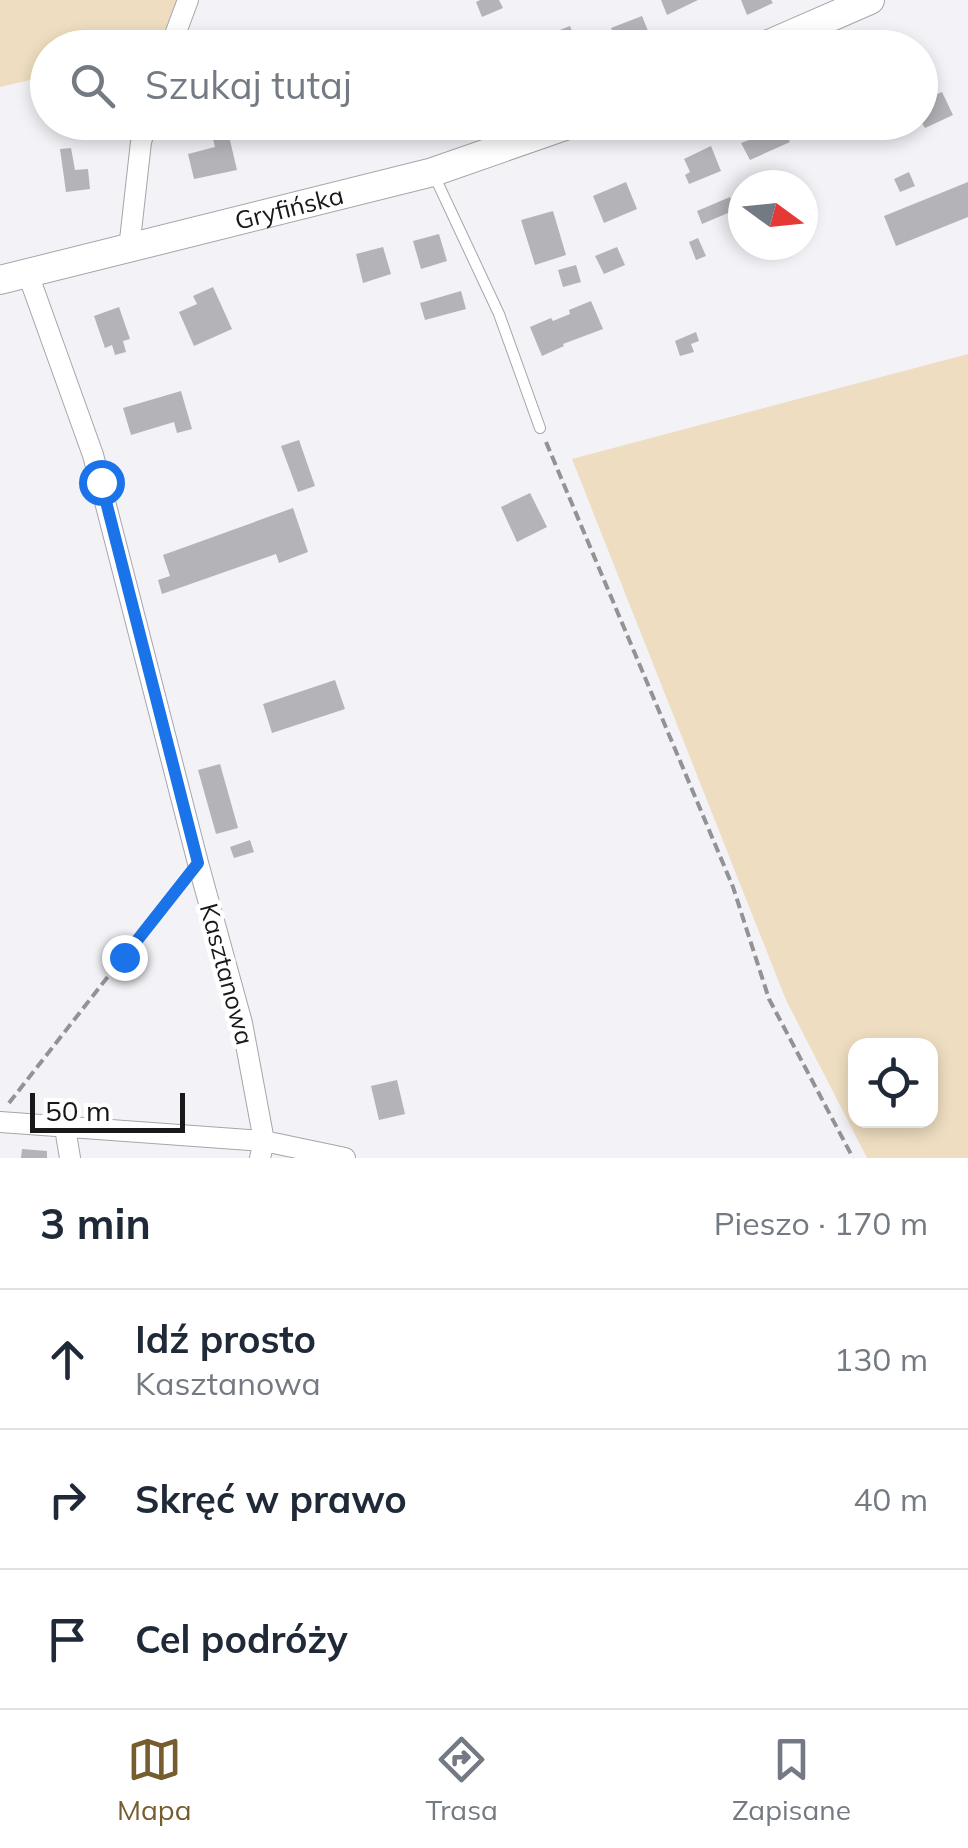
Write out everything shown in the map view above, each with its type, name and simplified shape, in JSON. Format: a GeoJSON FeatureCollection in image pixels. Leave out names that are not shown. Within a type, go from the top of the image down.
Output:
{"type":"FeatureCollection","features":[{"type":"Feature","properties":{"kind":"main road"},"geometry":{"type":"LineString","coordinates":[[801,30],[870,0]]}},
{"type":"Feature","properties":{"kind":"main road","name":"Gryfińska"},"geometry":{"type":"LineString","coordinates":[[9,273],[129,249],[433,172],[525,140]]}},
{"type":"Feature","properties":{"kind":"street"},"geometry":{"type":"LineString","coordinates":[[177,30],[188,0]]}},
{"type":"Feature","properties":{"kind":"street"},"geometry":{"type":"LineString","coordinates":[[129,249],[142,140]]}},
{"type":"Feature","properties":{"kind":"street","name":"Kasztanowa"},"geometry":{"type":"LineString","coordinates":[[9,273],[93,455],[242,1023],[262,1150]]}},
{"type":"Feature","properties":{"kind":"street"},"geometry":{"type":"LineString","coordinates":[[0,1122],[344,1158]]}},
{"type":"Feature","properties":{"kind":"street"},"geometry":{"type":"LineString","coordinates":[[65,1128],[70,1158]]}},
{"type":"Feature","properties":{"kind":"lane"},"geometry":{"type":"LineString","coordinates":[[433,172],[499,314],[540,428]]}},
{"type":"Feature","properties":{"kind":"path"},"geometry":{"type":"LineString","coordinates":[[540,428],[733,888],[769,999],[854,1158]]}},
{"type":"Feature","properties":{"kind":"path"},"geometry":{"type":"LineString","coordinates":[[0,1113],[198,863]]}},
{"type":"Feature","properties":{"kind":"shaded area"},"geometry":{"type":"Polygon","coordinates":[[[0,0],[177,0],[165,30],[30,30],[30,80],[0,87],[0,0]]]}},
{"type":"Feature","properties":{"kind":"shaded area"},"geometry":{"type":"Polygon","coordinates":[[[968,354],[968,1158],[867,1158],[852,1128],[938,1128],[938,1038],[848,1038],[848,1121],[786,1000],[572,459],[968,354]]]}},
{"type":"Feature","properties":{"kind":"building"},"geometry":{"type":"Polygon","coordinates":[[[499,0],[503,8],[482,17],[476,2],[499,0]]]}},
{"type":"Feature","properties":{"kind":"building"},"geometry":{"type":"Polygon","coordinates":[[[661,0],[698,0],[667,15],[661,0]]]}},
{"type":"Feature","properties":{"kind":"building"},"geometry":{"type":"Polygon","coordinates":[[[741,0],[771,0],[773,3],[747,15],[741,0]]]}},
{"type":"Feature","properties":{"kind":"building"},"geometry":{"type":"Polygon","coordinates":[[[642,16],[648,30],[612,30],[642,16]]]}},
{"type":"Feature","properties":{"kind":"building"},"geometry":{"type":"Polygon","coordinates":[[[942,92],[953,115],[938,122],[938,94],[942,92]]]}},
{"type":"Feature","properties":{"kind":"building"},"geometry":{"type":"Polygon","coordinates":[[[213,140],[230,140],[237,170],[194,179],[188,154],[215,147],[213,140]]]}},
{"type":"Feature","properties":{"kind":"building"},"geometry":{"type":"Polygon","coordinates":[[[749,140],[790,142],[750,160],[741,143],[749,140]]]}},
{"type":"Feature","properties":{"kind":"building"},"geometry":{"type":"Polygon","coordinates":[[[711,146],[721,171],[689,184],[685,175],[690,172],[684,159],[711,146]]]}},
{"type":"Feature","properties":{"kind":"building"},"geometry":{"type":"Polygon","coordinates":[[[71,148],[75,170],[88,169],[90,189],[66,192],[60,149],[71,148]]]}},
{"type":"Feature","properties":{"kind":"building"},"geometry":{"type":"Polygon","coordinates":[[[909,172],[915,186],[900,192],[894,179],[909,172]]]}},
{"type":"Feature","properties":{"kind":"building"},"geometry":{"type":"Polygon","coordinates":[[[626,182],[637,209],[604,223],[593,196],[626,182]]]}},
{"type":"Feature","properties":{"kind":"building"},"geometry":{"type":"Polygon","coordinates":[[[968,182],[968,217],[896,246],[884,216],[968,182]]]}},
{"type":"Feature","properties":{"kind":"building"},"geometry":{"type":"Polygon","coordinates":[[[728,198],[728,213],[702,224],[697,211],[728,198]]]}},
{"type":"Feature","properties":{"kind":"building"},"geometry":{"type":"Polygon","coordinates":[[[553,211],[566,255],[535,265],[521,220],[553,211]]]}},
{"type":"Feature","properties":{"kind":"building"},"geometry":{"type":"Polygon","coordinates":[[[439,234],[447,261],[421,269],[413,241],[439,234]]]}},
{"type":"Feature","properties":{"kind":"building"},"geometry":{"type":"Polygon","coordinates":[[[698,238],[706,256],[696,260],[689,242],[698,238]]]}},
{"type":"Feature","properties":{"kind":"building"},"geometry":{"type":"Polygon","coordinates":[[[383,247],[391,274],[363,283],[356,254],[383,247]]]}},
{"type":"Feature","properties":{"kind":"building"},"geometry":{"type":"Polygon","coordinates":[[[617,247],[625,265],[604,274],[595,256],[617,247]]]}},
{"type":"Feature","properties":{"kind":"building"},"geometry":{"type":"Polygon","coordinates":[[[576,265],[581,282],[563,287],[558,270],[576,265]]]}},
{"type":"Feature","properties":{"kind":"building"},"geometry":{"type":"Polygon","coordinates":[[[213,287],[232,329],[194,346],[179,312],[197,304],[193,296],[213,287]]]}},
{"type":"Feature","properties":{"kind":"building"},"geometry":{"type":"Polygon","coordinates":[[[461,291],[466,309],[425,320],[420,303],[461,291]]]}},
{"type":"Feature","properties":{"kind":"building"},"geometry":{"type":"Polygon","coordinates":[[[591,301],[603,329],[542,356],[530,327],[570,314],[569,310],[591,301]]]}},
{"type":"Feature","properties":{"kind":"building"},"geometry":{"type":"Polygon","coordinates":[[[119,307],[130,339],[123,341],[126,352],[115,355],[112,345],[105,348],[94,316],[119,307]]]}},
{"type":"Feature","properties":{"kind":"building"},"geometry":{"type":"Polygon","coordinates":[[[696,332],[699,341],[691,344],[694,352],[680,356],[675,341],[696,332]]]}},
{"type":"Feature","properties":{"kind":"building"},"geometry":{"type":"Polygon","coordinates":[[[181,391],[192,429],[177,433],[174,422],[131,435],[123,408],[181,391]]]}},
{"type":"Feature","properties":{"kind":"building"},"geometry":{"type":"Polygon","coordinates":[[[299,440],[315,486],[298,492],[281,446],[299,440]]]}},
{"type":"Feature","properties":{"kind":"building"},"geometry":{"type":"Polygon","coordinates":[[[530,493],[547,527],[517,542],[501,507],[530,493]]]}},
{"type":"Feature","properties":{"kind":"building"},"geometry":{"type":"Polygon","coordinates":[[[293,508],[308,552],[279,563],[276,554],[162,594],[158,580],[170,576],[163,555],[293,508]]]}},
{"type":"Feature","properties":{"kind":"building"},"geometry":{"type":"Polygon","coordinates":[[[335,680],[345,709],[272,733],[263,704],[335,680]]]}},
{"type":"Feature","properties":{"kind":"building"},"geometry":{"type":"Polygon","coordinates":[[[220,764],[238,828],[216,834],[198,770],[220,764]]]}},
{"type":"Feature","properties":{"kind":"building"},"geometry":{"type":"Polygon","coordinates":[[[250,840],[254,852],[234,858],[230,847],[250,840]]]}},
{"type":"Feature","properties":{"kind":"building"},"geometry":{"type":"Polygon","coordinates":[[[397,1080],[405,1114],[379,1120],[371,1086],[397,1080]]]}},
{"type":"Feature","properties":{"kind":"building"},"geometry":{"type":"Polygon","coordinates":[[[22,1149],[47,1151],[47,1158],[21,1158],[22,1149]]]}},
{"type":"Feature","properties":{"kind":"route"},"geometry":{"type":"LineString","coordinates":[[101,482],[198,863],[124,957]]}}]}
